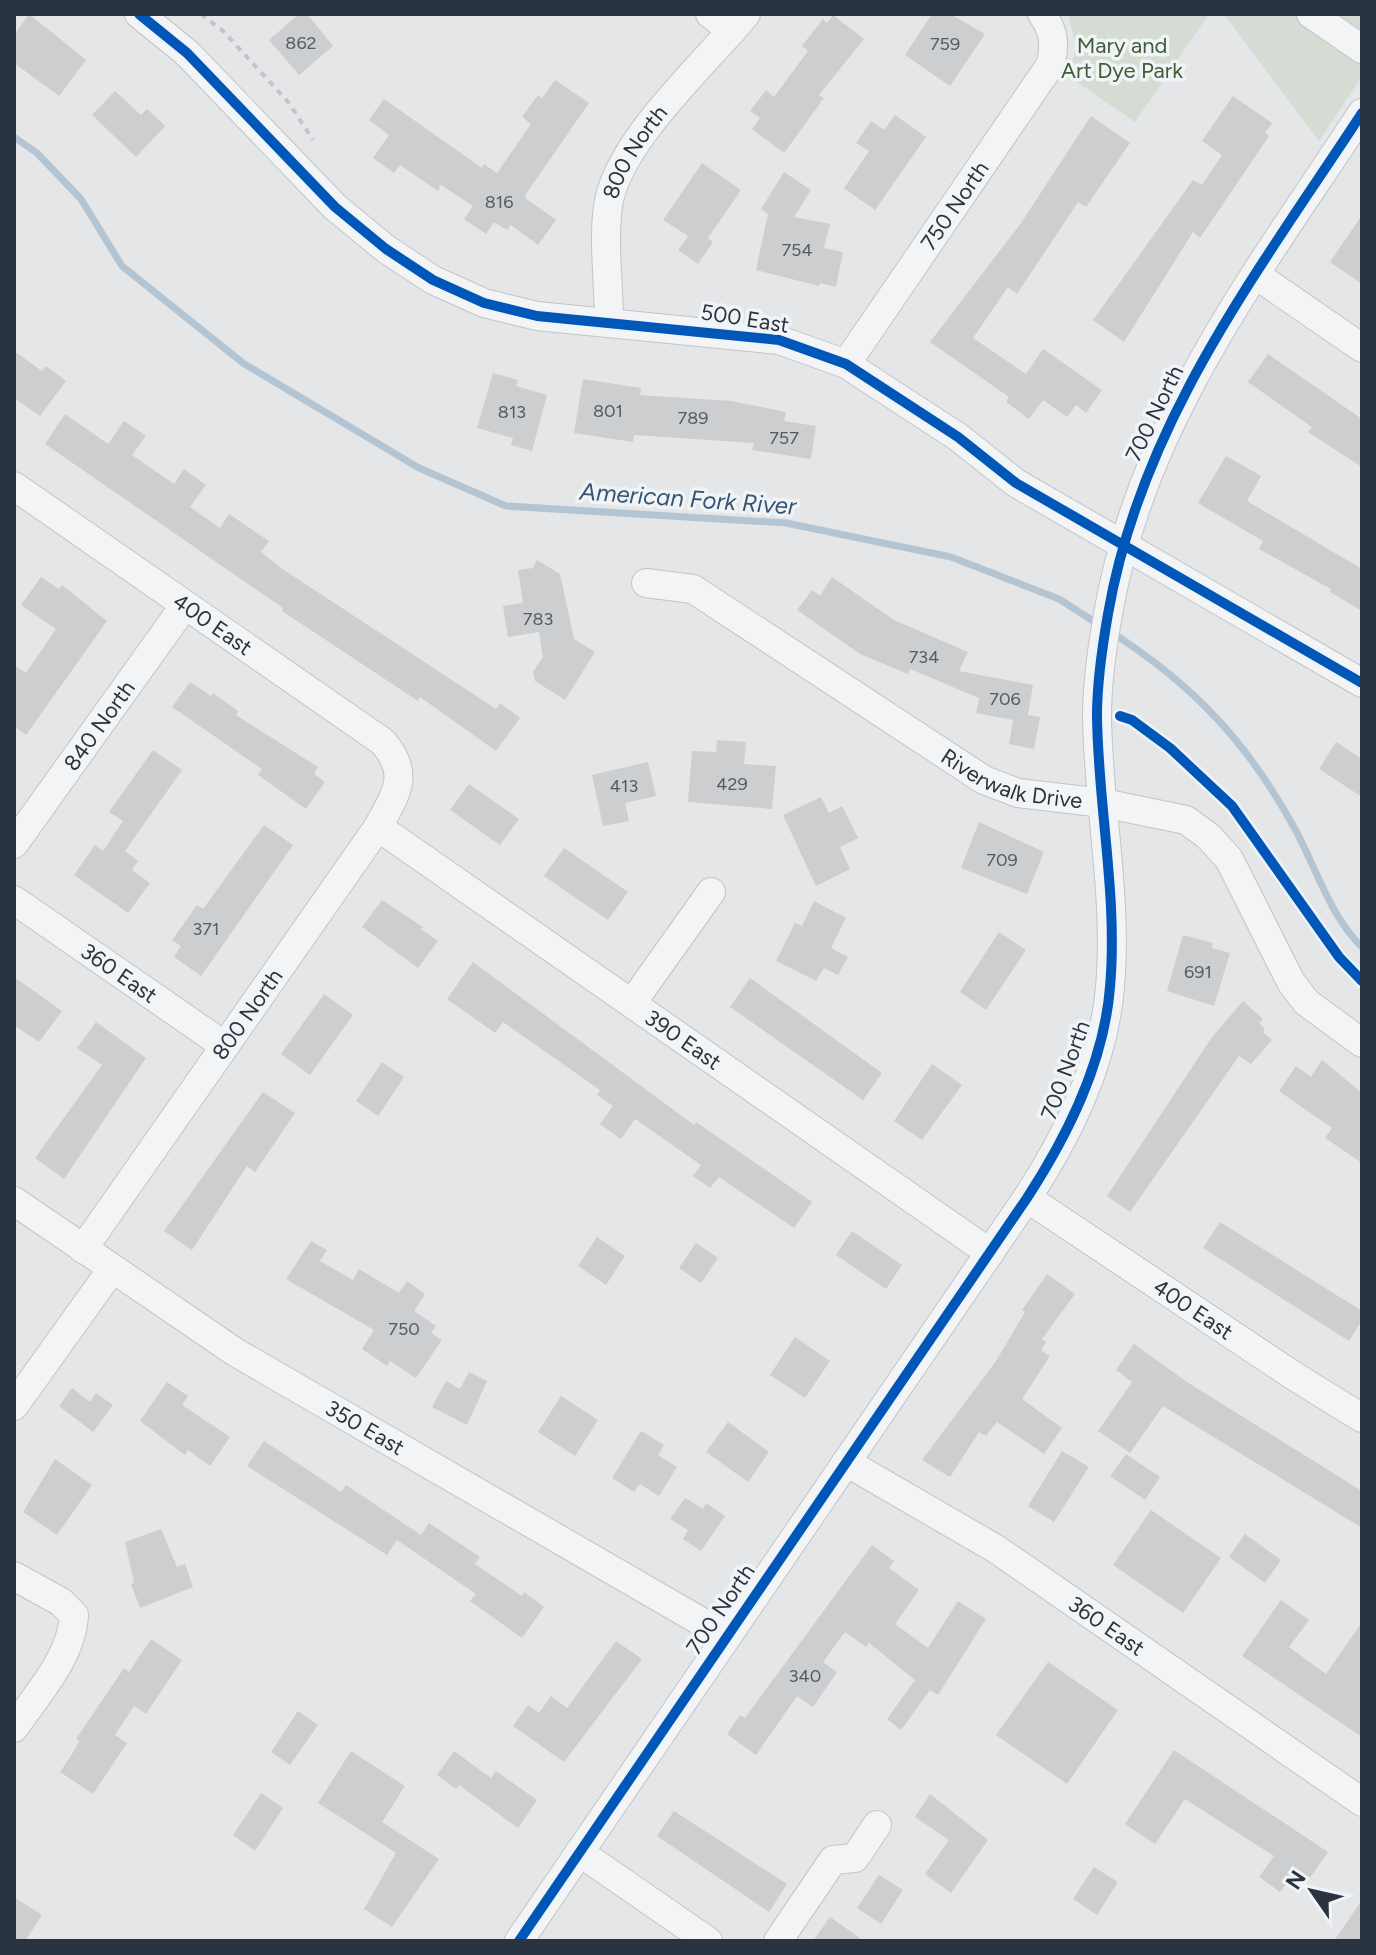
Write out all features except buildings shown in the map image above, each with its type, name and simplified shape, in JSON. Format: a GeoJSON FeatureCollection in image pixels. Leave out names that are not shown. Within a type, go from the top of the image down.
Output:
{"type":"FeatureCollection","features":[{"type":"Feature","properties":{"kind":"street","name":"500 East"},"geometry":{"type":"LineString","coordinates":[[139,14],[187,53],[335,207],[386,249],[433,280],[484,303],[537,316],[779,340],[846,364],[958,437],[1016,483],[1362,683]]}},
{"type":"Feature","properties":{"kind":"street","name":"750 North"},"geometry":{"type":"LineString","coordinates":[[846,364],[1051,64],[1055,45],[1051,28],[1042,14]]}},
{"type":"Feature","properties":{"kind":"street"},"geometry":{"type":"LineString","coordinates":[[1311,14],[1362,49]]}},
{"type":"Feature","properties":{"kind":"street","name":"800 North"},"geometry":{"type":"LineString","coordinates":[[609,323],[608,206],[621,166],[729,20]]}},
{"type":"Feature","properties":{"kind":"street","name":"700 North"},"geometry":{"type":"LineString","coordinates":[[519,1941],[1027,1198],[1081,1100],[1104,1024],[1110,988],[1113,897],[1097,699],[1108,612],[1123,546],[1147,470],[1211,343],[1362,113]]}},
{"type":"Feature","properties":{"kind":"street"},"geometry":{"type":"LineString","coordinates":[[1256,275],[1362,348]]}},
{"type":"Feature","properties":{"kind":"street","name":"400 East"},"geometry":{"type":"LineString","coordinates":[[14,486],[383,742],[395,756],[400,773]]}},
{"type":"Feature","properties":{"kind":"street","name":"Riverwalk Drive"},"geometry":{"type":"LineString","coordinates":[[646,583],[693,589],[984,780],[1018,793],[1103,803],[1186,820],[1208,836],[1229,859],[1291,982],[1315,1009],[1362,1043]]}},
{"type":"Feature","properties":{"kind":"street","name":"840 North"},"geometry":{"type":"LineString","coordinates":[[14,844],[185,605]]}},
{"type":"Feature","properties":{"kind":"street","name":"800 North"},"geometry":{"type":"LineString","coordinates":[[83,1249],[378,827],[397,791],[400,773]]}},
{"type":"Feature","properties":{"kind":"street","name":"390 East"},"geometry":{"type":"LineString","coordinates":[[378,827],[990,1253]]}},
{"type":"Feature","properties":{"kind":"street"},"geometry":{"type":"LineString","coordinates":[[632,1003],[711,892]]}},
{"type":"Feature","properties":{"kind":"street","name":"360 East"},"geometry":{"type":"LineString","coordinates":[[14,900],[225,1046]]}},
{"type":"Feature","properties":{"kind":"street","name":"400 East"},"geometry":{"type":"LineString","coordinates":[[1027,1198],[1362,1418]]}},
{"type":"Feature","properties":{"kind":"street","name":"350 East"},"geometry":{"type":"LineString","coordinates":[[14,1201],[235,1352],[726,1636]]}},
{"type":"Feature","properties":{"kind":"street"},"geometry":{"type":"LineString","coordinates":[[14,1406],[112,1269]]}},
{"type":"Feature","properties":{"kind":"street","name":"360 East"},"geometry":{"type":"LineString","coordinates":[[846,1462],[996,1549],[1362,1802]]}},
{"type":"Feature","properties":{"kind":"street"},"geometry":{"type":"LineString","coordinates":[[14,1576],[61,1602],[74,1615],[73,1636],[67,1648],[14,1728]]}},
{"type":"Feature","properties":{"kind":"street"},"geometry":{"type":"LineString","coordinates":[[778,1941],[833,1860],[855,1858],[877,1825]]}},
{"type":"Feature","properties":{"kind":"street"},"geometry":{"type":"LineString","coordinates":[[579,1852],[708,1941]]}},
{"type":"Feature","properties":{"kind":"path"},"geometry":{"type":"LineString","coordinates":[[201,14],[223,31],[289,103],[313,140]]}},
{"type":"Feature","properties":{"kind":"green space","name":"Mary and Art Dye Park"},"geometry":{"type":"Polygon","coordinates":[[[1068,14],[1209,14],[1135,122],[1068,76],[1076,47],[1068,14]]]}},
{"type":"Feature","properties":{"kind":"green space","name":"Mary and Art Dye Park"},"geometry":{"type":"Polygon","coordinates":[[[1224,14],[1362,14],[1362,76],[1319,141],[1224,14]]]}},
{"type":"Feature","properties":{"kind":"waterway","name":"American Fork River"},"geometry":{"type":"LineString","coordinates":[[14,137],[37,153],[81,199],[122,266],[243,363],[419,468],[506,506],[786,523],[951,557],[1059,599],[1101,626]]}},
{"type":"Feature","properties":{"kind":"waterway","name":"American Fork River"},"geometry":{"type":"LineString","coordinates":[[1111,632],[1194,695],[1239,744],[1296,831],[1341,921],[1362,947]]}},
{"type":"Feature","properties":{"kind":"cycle path"},"geometry":{"type":"LineString","coordinates":[[139,14],[187,53],[335,207],[386,249],[433,280],[484,303],[537,316],[779,340],[846,364],[958,437],[1016,483],[1362,683]]}},
{"type":"Feature","properties":{"kind":"cycle path"},"geometry":{"type":"LineString","coordinates":[[519,1941],[1027,1198],[1070,1124],[1092,1071],[1110,987],[1110,885],[1097,703],[1108,614],[1124,544],[1147,477],[1175,413],[1208,351],[1362,113]]}},
{"type":"Feature","properties":{"kind":"cycle path"},"geometry":{"type":"LineString","coordinates":[[1120,716],[1132,720],[1170,748],[1232,806],[1339,957],[1362,981]]}}]}
